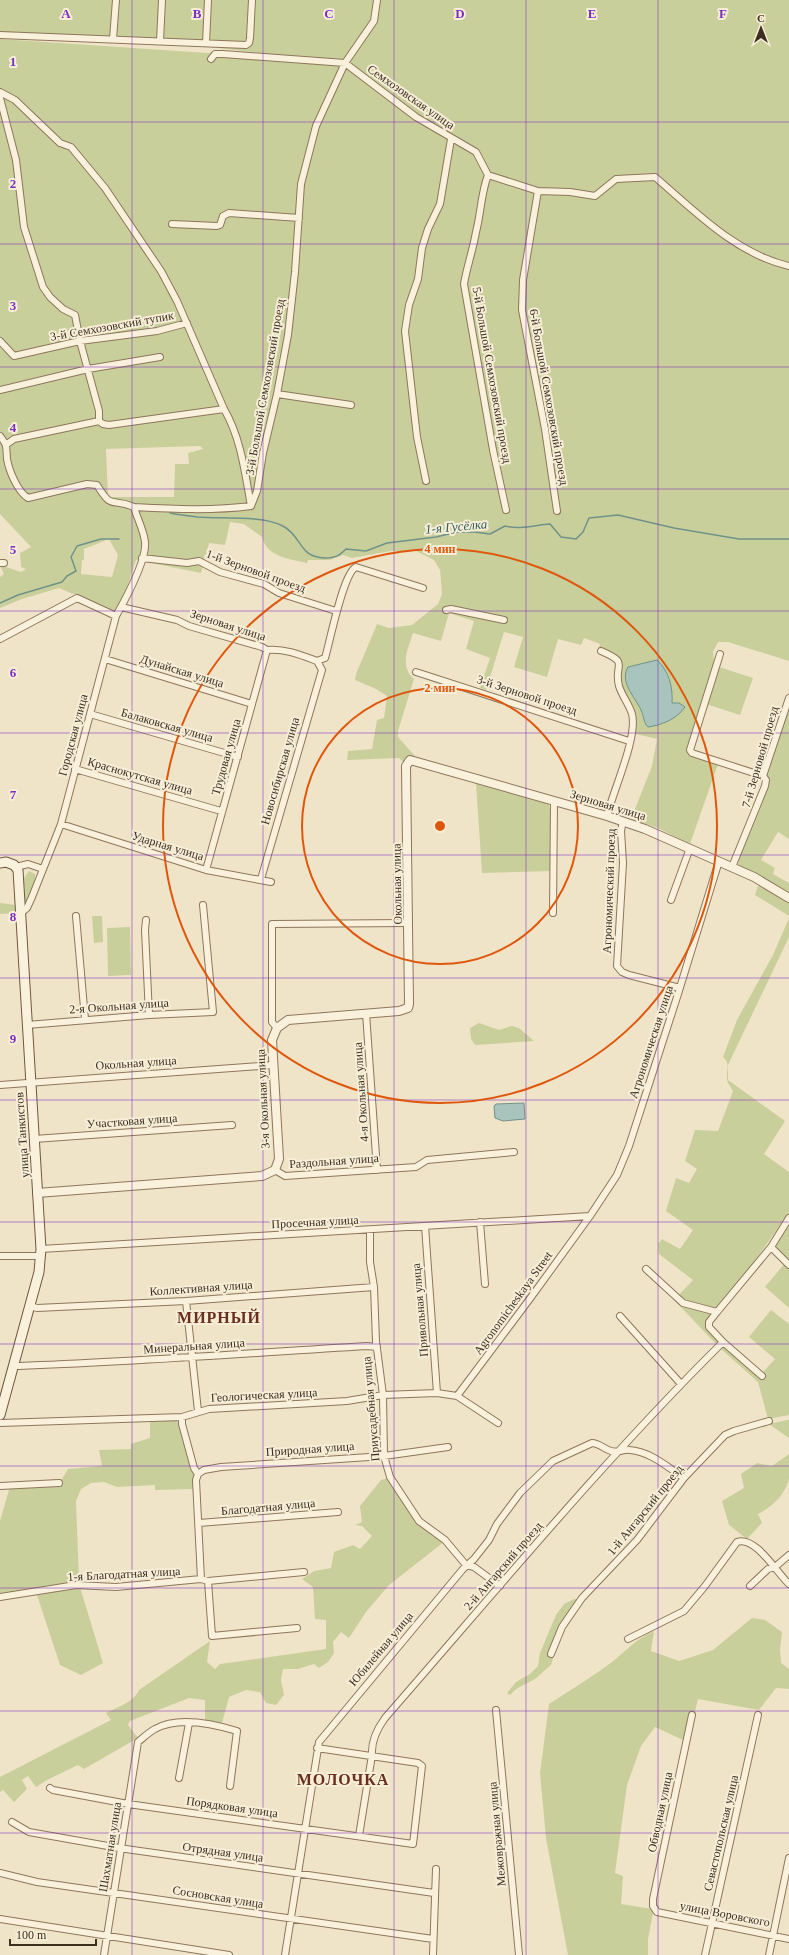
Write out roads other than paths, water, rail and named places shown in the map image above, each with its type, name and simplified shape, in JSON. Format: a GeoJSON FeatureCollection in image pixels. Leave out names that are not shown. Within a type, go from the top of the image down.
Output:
{"type":"FeatureCollection","features":[{"type":"Feature","properties":{"kind":"main road"},"geometry":{"type":"LineString","coordinates":[[0,863],[6,862],[14,865],[16,868]]}},
{"type":"Feature","properties":{"kind":"main road","name":"улица Танкистов"},"geometry":{"type":"LineString","coordinates":[[0,1415],[30,1306],[41,1253],[18,870],[16,868]]}},
{"type":"Feature","properties":{"kind":"street"},"geometry":{"type":"LineString","coordinates":[[113,39],[116,0]]}},
{"type":"Feature","properties":{"kind":"street"},"geometry":{"type":"LineString","coordinates":[[160,41],[162,0]]}},
{"type":"Feature","properties":{"kind":"street"},"geometry":{"type":"LineString","coordinates":[[206,43],[208,0]]}},
{"type":"Feature","properties":{"kind":"street"},"geometry":{"type":"LineString","coordinates":[[0,35],[246,45],[249,43],[252,0]]}},
{"type":"Feature","properties":{"kind":"street","name":"3-й Большой Семхозовский проезд"},"geometry":{"type":"LineString","coordinates":[[251,506],[257,491],[263,453],[277,394],[288,335],[294,288],[301,184],[316,126],[345,63],[374,20],[377,0]]}},
{"type":"Feature","properties":{"kind":"street"},"geometry":{"type":"LineString","coordinates":[[211,59],[215,54],[223,54],[345,63]]}},
{"type":"Feature","properties":{"kind":"street","name":"Семхозовская улица"},"geometry":{"type":"LineString","coordinates":[[345,63],[416,117],[451,139],[476,152],[488,175]]}},
{"type":"Feature","properties":{"kind":"street"},"geometry":{"type":"LineString","coordinates":[[0,92],[15,100],[60,143],[71,148],[106,188],[161,271],[187,323],[224,409],[232,422],[243,461],[251,506],[207,510],[134,507],[125,504],[111,503],[106,500],[97,485],[87,484],[28,498],[22,495],[10,466],[7,444],[0,436]]}},
{"type":"Feature","properties":{"kind":"street"},"geometry":{"type":"LineString","coordinates":[[0,98],[16,160],[24,227],[42,287],[63,309],[75,315],[99,412],[98,421]]}},
{"type":"Feature","properties":{"kind":"street"},"geometry":{"type":"LineString","coordinates":[[426,481],[417,437],[405,331],[409,305],[418,279],[422,248],[428,229],[440,204],[451,139]]}},
{"type":"Feature","properties":{"kind":"street"},"geometry":{"type":"LineString","coordinates":[[488,175],[538,191],[595,196],[616,179],[654,177],[726,237],[775,263],[789,266]]}},
{"type":"Feature","properties":{"kind":"street","name":"5-й Большой Семхозовский проезд"},"geometry":{"type":"LineString","coordinates":[[488,175],[484,186],[476,233],[467,264],[464,284],[493,450],[506,510]]}},
{"type":"Feature","properties":{"kind":"street","name":"6-й Большой Семхозовский проезд"},"geometry":{"type":"LineString","coordinates":[[538,191],[523,280],[522,310],[545,429],[557,511]]}},
{"type":"Feature","properties":{"kind":"street"},"geometry":{"type":"LineString","coordinates":[[172,224],[217,226],[220,225],[223,216],[229,213],[299,218]]}},
{"type":"Feature","properties":{"kind":"street","name":"3-й Семхозовский тупик"},"geometry":{"type":"LineString","coordinates":[[0,341],[14,356],[80,340],[157,332],[187,323]]}},
{"type":"Feature","properties":{"kind":"street"},"geometry":{"type":"LineString","coordinates":[[0,390],[88,369],[160,357]]}},
{"type":"Feature","properties":{"kind":"street"},"geometry":{"type":"LineString","coordinates":[[277,394],[351,405]]}},
{"type":"Feature","properties":{"kind":"street"},"geometry":{"type":"LineString","coordinates":[[7,444],[14,439],[98,421],[109,425],[224,409]]}},
{"type":"Feature","properties":{"kind":"street","name":"Городская улица"},"geometry":{"type":"LineString","coordinates":[[20,914],[27,908],[61,824],[116,616],[128,596],[145,550],[145,541],[134,507]]}},
{"type":"Feature","properties":{"kind":"street","name":"1-й Зерновой проезд"},"geometry":{"type":"LineString","coordinates":[[142,558],[187,563],[199,561],[220,572],[264,584],[279,593],[336,611]]}},
{"type":"Feature","properties":{"kind":"street"},"geometry":{"type":"LineString","coordinates":[[317,661],[325,658],[336,611],[348,574],[352,569],[356,567],[423,588]]}},
{"type":"Feature","properties":{"kind":"street"},"geometry":{"type":"LineString","coordinates":[[0,639],[77,598],[116,616]]}},
{"type":"Feature","properties":{"kind":"street","name":"Зерновая улица"},"geometry":{"type":"LineString","coordinates":[[121,607],[177,620],[189,626],[262,647],[267,650],[278,649],[317,661]]}},
{"type":"Feature","properties":{"kind":"street"},"geometry":{"type":"LineString","coordinates":[[446,610],[451,609],[504,620]]}},
{"type":"Feature","properties":{"kind":"street","name":"Трудовая улица"},"geometry":{"type":"LineString","coordinates":[[206,870],[221,811],[238,757],[267,650]]}},
{"type":"Feature","properties":{"kind":"street"},"geometry":{"type":"LineString","coordinates":[[601,651],[617,658],[620,663],[619,685],[632,715],[629,741],[607,816]]}},
{"type":"Feature","properties":{"kind":"street"},"geometry":{"type":"LineString","coordinates":[[720,654],[690,748],[692,753],[763,776]]}},
{"type":"Feature","properties":{"kind":"street","name":"Дунайская улица"},"geometry":{"type":"LineString","coordinates":[[105,659],[252,704]]}},
{"type":"Feature","properties":{"kind":"street","name":"Новосибирская улица"},"geometry":{"type":"LineString","coordinates":[[261,879],[322,670],[317,661]]}},
{"type":"Feature","properties":{"kind":"street","name":"3-й Зерновой проезд"},"geometry":{"type":"LineString","coordinates":[[416,672],[629,741]]}},
{"type":"Feature","properties":{"kind":"street","name":"7-й Зерновой проезд"},"geometry":{"type":"LineString","coordinates":[[732,867],[765,786],[766,780],[763,776],[789,698]]}},
{"type":"Feature","properties":{"kind":"street","name":"Балаковская улица"},"geometry":{"type":"LineString","coordinates":[[90,714],[238,757]]}},
{"type":"Feature","properties":{"kind":"street","name":"Зерновая улица"},"geometry":{"type":"LineString","coordinates":[[410,760],[623,821],[690,848],[754,877],[789,898]]}},
{"type":"Feature","properties":{"kind":"street","name":"Окольная улица"},"geometry":{"type":"LineString","coordinates":[[366,1013],[399,1011],[408,1008],[410,999],[406,766],[410,760]]}},
{"type":"Feature","properties":{"kind":"street","name":"Краснокутская улица"},"geometry":{"type":"LineString","coordinates":[[75,769],[221,811]]}},
{"type":"Feature","properties":{"kind":"street"},"geometry":{"type":"LineString","coordinates":[[553,913],[554,801]]}},
{"type":"Feature","properties":{"kind":"street","name":"Агрономический проезд"},"geometry":{"type":"LineString","coordinates":[[623,821],[621,831],[622,863],[617,966],[622,972],[630,975],[680,988]]}},
{"type":"Feature","properties":{"kind":"street","name":"Ударная улица"},"geometry":{"type":"LineString","coordinates":[[61,824],[206,870],[271,882]]}},
{"type":"Feature","properties":{"kind":"street"},"geometry":{"type":"LineString","coordinates":[[671,900],[690,848]]}},
{"type":"Feature","properties":{"kind":"street","name":"Агрономическая улица"},"geometry":{"type":"LineString","coordinates":[[590,1216],[617,1175],[629,1146],[719,861]]}},
{"type":"Feature","properties":{"kind":"street"},"geometry":{"type":"LineString","coordinates":[[16,868],[28,864],[43,869]]}},
{"type":"Feature","properties":{"kind":"street","name":"2-я Окольная улица"},"geometry":{"type":"LineString","coordinates":[[27,1025],[85,1019],[213,1012],[203,905]]}},
{"type":"Feature","properties":{"kind":"street"},"geometry":{"type":"LineString","coordinates":[[76,916],[85,1019]]}},
{"type":"Feature","properties":{"kind":"street"},"geometry":{"type":"LineString","coordinates":[[146,920],[145,930],[149,1015]]}},
{"type":"Feature","properties":{"kind":"street"},"geometry":{"type":"LineString","coordinates":[[366,1013],[288,1020],[277,1028],[272,1022],[272,924],[409,923]]}},
{"type":"Feature","properties":{"kind":"street","name":"4-я Окольная улица"},"geometry":{"type":"LineString","coordinates":[[366,1013],[377,1170]]}},
{"type":"Feature","properties":{"kind":"street","name":"3-я Окольная улица"},"geometry":{"type":"LineString","coordinates":[[275,1170],[279,1158],[272,1040],[277,1028]]}},
{"type":"Feature","properties":{"kind":"street","name":"Окольная улица"},"geometry":{"type":"LineString","coordinates":[[0,1086],[273,1065]]}},
{"type":"Feature","properties":{"kind":"street","name":"Участковая улица"},"geometry":{"type":"LineString","coordinates":[[34,1139],[232,1125]]}},
{"type":"Feature","properties":{"kind":"street","name":"Раздольная улица"},"geometry":{"type":"LineString","coordinates":[[38,1192],[262,1176],[275,1170],[285,1176],[416,1167],[427,1160],[514,1152]]}},
{"type":"Feature","properties":{"kind":"street","name":"Просечная улица"},"geometry":{"type":"LineString","coordinates":[[0,1256],[480,1222],[590,1216]]}},
{"type":"Feature","properties":{"kind":"street","name":"Agronomicheskaya Street"},"geometry":{"type":"LineString","coordinates":[[457,1396],[590,1216]]}},
{"type":"Feature","properties":{"kind":"street"},"geometry":{"type":"LineString","coordinates":[[762,1376],[723,1342],[709,1327],[709,1322],[771,1247],[789,1218]]}},
{"type":"Feature","properties":{"kind":"street"},"geometry":{"type":"LineString","coordinates":[[480,1222],[486,1284]]}},
{"type":"Feature","properties":{"kind":"street","name":"Привольная улица"},"geometry":{"type":"LineString","coordinates":[[425,1226],[437,1393]]}},
{"type":"Feature","properties":{"kind":"street","name":"Приусадебная улица"},"geometry":{"type":"LineString","coordinates":[[370,1230],[370,1262],[374,1287],[377,1347],[383,1395],[384,1456],[390,1477],[419,1521],[445,1540],[466,1565],[474,1567],[500,1586]]}},
{"type":"Feature","properties":{"kind":"street"},"geometry":{"type":"LineString","coordinates":[[771,1247],[789,1265]]}},
{"type":"Feature","properties":{"kind":"street"},"geometry":{"type":"LineString","coordinates":[[646,1269],[683,1303],[717,1312]]}},
{"type":"Feature","properties":{"kind":"street","name":"Коллективная улица"},"geometry":{"type":"LineString","coordinates":[[30,1306],[37,1308],[186,1301],[374,1287]]}},
{"type":"Feature","properties":{"kind":"street"},"geometry":{"type":"LineString","coordinates":[[186,1301],[198,1411]]}},
{"type":"Feature","properties":{"kind":"street"},"geometry":{"type":"LineString","coordinates":[[620,1316],[680,1384]]}},
{"type":"Feature","properties":{"kind":"street","name":"2-й Ангарский проезд"},"geometry":{"type":"LineString","coordinates":[[359,1836],[372,1755],[371,1748],[378,1729],[385,1718],[618,1452],[680,1384],[723,1342]]}},
{"type":"Feature","properties":{"kind":"street","name":"Минеральная улица"},"geometry":{"type":"LineString","coordinates":[[14,1365],[109,1363],[367,1346],[377,1347]]}},
{"type":"Feature","properties":{"kind":"street","name":"Геологическая улица"},"geometry":{"type":"LineString","coordinates":[[0,1423],[182,1417],[209,1408],[347,1401],[383,1395],[437,1393],[457,1396],[498,1422]]}},
{"type":"Feature","properties":{"kind":"street"},"geometry":{"type":"LineString","coordinates":[[182,1417],[182,1424],[194,1468],[198,1474],[196,1480],[199,1523],[204,1580],[212,1636],[297,1628]]}},
{"type":"Feature","properties":{"kind":"street","name":"1-й Ангарский проезд"},"geometry":{"type":"LineString","coordinates":[[551,1654],[562,1627],[582,1598],[637,1540],[684,1478],[725,1435],[769,1421]]}},
{"type":"Feature","properties":{"kind":"street","name":"Юбилейная улица"},"geometry":{"type":"LineString","coordinates":[[285,1955],[316,1748],[319,1742],[332,1724],[466,1565],[474,1559],[489,1540],[520,1492],[554,1460],[592,1443],[596,1443],[610,1451],[618,1452]]}},
{"type":"Feature","properties":{"kind":"street","name":"Природная улица"},"geometry":{"type":"LineString","coordinates":[[198,1474],[204,1470],[221,1467],[384,1456],[448,1447]]}},
{"type":"Feature","properties":{"kind":"street"},"geometry":{"type":"LineString","coordinates":[[618,1452],[627,1449],[646,1452],[684,1478]]}},
{"type":"Feature","properties":{"kind":"street"},"geometry":{"type":"LineString","coordinates":[[0,1486],[59,1483]]}},
{"type":"Feature","properties":{"kind":"street","name":"Благодатная улица"},"geometry":{"type":"LineString","coordinates":[[199,1523],[338,1512]]}},
{"type":"Feature","properties":{"kind":"street"},"geometry":{"type":"LineString","coordinates":[[628,1639],[684,1611],[705,1586],[737,1542],[742,1540],[749,1543],[775,1567],[780,1575],[789,1584]]}},
{"type":"Feature","properties":{"kind":"street"},"geometry":{"type":"LineString","coordinates":[[750,1586],[768,1568],[775,1567],[789,1555]]}},
{"type":"Feature","properties":{"kind":"street","name":"1-я Благодатная улица"},"geometry":{"type":"LineString","coordinates":[[0,1597],[76,1585],[116,1587],[304,1572]]}},
{"type":"Feature","properties":{"kind":"street","name":"Межовражная улица"},"geometry":{"type":"LineString","coordinates":[[496,1710],[519,1955]]}},
{"type":"Feature","properties":{"kind":"street","name":"Обводная улица"},"geometry":{"type":"LineString","coordinates":[[657,1912],[653,1906],[653,1899],[692,1715]]}},
{"type":"Feature","properties":{"kind":"street","name":"Севастопольская улица"},"geometry":{"type":"LineString","coordinates":[[705,1955],[758,1715]]}},
{"type":"Feature","properties":{"kind":"street"},"geometry":{"type":"LineString","coordinates":[[179,1778],[189,1723],[214,1724],[237,1731],[230,1786]]}},
{"type":"Feature","properties":{"kind":"street","name":"Шахматная улица"},"geometry":{"type":"LineString","coordinates":[[104,1955],[138,1742],[156,1728],[170,1724],[189,1723]]}},
{"type":"Feature","properties":{"kind":"street"},"geometry":{"type":"LineString","coordinates":[[316,1748],[372,1755]]}},
{"type":"Feature","properties":{"kind":"street","name":"Порядковая улица"},"geometry":{"type":"LineString","coordinates":[[50,1788],[53,1790],[128,1804],[413,1844],[422,1766],[418,1763],[372,1755]]}},
{"type":"Feature","properties":{"kind":"street","name":"Отрядная улица"},"geometry":{"type":"LineString","coordinates":[[12,1822],[29,1832],[120,1848],[434,1893]]}},
{"type":"Feature","properties":{"kind":"street"},"geometry":{"type":"LineString","coordinates":[[769,1955],[789,1858]]}},
{"type":"Feature","properties":{"kind":"street"},"geometry":{"type":"LineString","coordinates":[[433,1955],[436,1870]]}},
{"type":"Feature","properties":{"kind":"street","name":"Сосновская улица"},"geometry":{"type":"LineString","coordinates":[[0,1873],[38,1882],[433,1940]]}},
{"type":"Feature","properties":{"kind":"street","name":"улица Воровского"},"geometry":{"type":"LineString","coordinates":[[657,1912],[789,1939]]}},
{"type":"Feature","properties":{"kind":"street"},"geometry":{"type":"LineString","coordinates":[[0,1919],[229,1955]]}},
{"type":"Feature","properties":{"kind":"water"},"geometry":{"type":"Polygon","coordinates":[[[657,660],[665,669],[667,674],[672,691],[672,703],[679,703],[685,707],[678,715],[669,721],[648,727],[625,678],[628,667],[657,660]]]}},
{"type":"Feature","properties":{"kind":"water"},"geometry":{"type":"Polygon","coordinates":[[[524,1103],[525,1119],[503,1121],[495,1118],[494,1106],[496,1104],[524,1103]]]}},
{"type":"Feature","properties":{"kind":"waterway","name":"1-я Гусёлка"},"geometry":{"type":"LineString","coordinates":[[170,513],[198,517],[264,520],[283,526],[289,530],[310,554],[316,557],[325,558],[337,556],[346,549],[366,551],[387,543],[436,537],[457,532],[490,534],[505,526],[521,527],[550,524],[561,537],[576,539],[583,532],[589,518],[618,515],[674,528],[739,539],[789,539]]}},
{"type":"Feature","properties":{"kind":"waterway","name":"1-я Гусёлка"},"geometry":{"type":"LineString","coordinates":[[0,603],[18,595],[62,582],[67,576],[76,571],[71,557],[77,546],[101,539],[119,539]]}},
{"type":"Feature","properties":{"kind":"district","name":"МИРНЫЙ"},"geometry":{"type":"Point","coordinates":[219,1317]}},
{"type":"Feature","properties":{"kind":"district","name":"МОЛОЧКА"},"geometry":{"type":"Point","coordinates":[343,1779]}}]}
